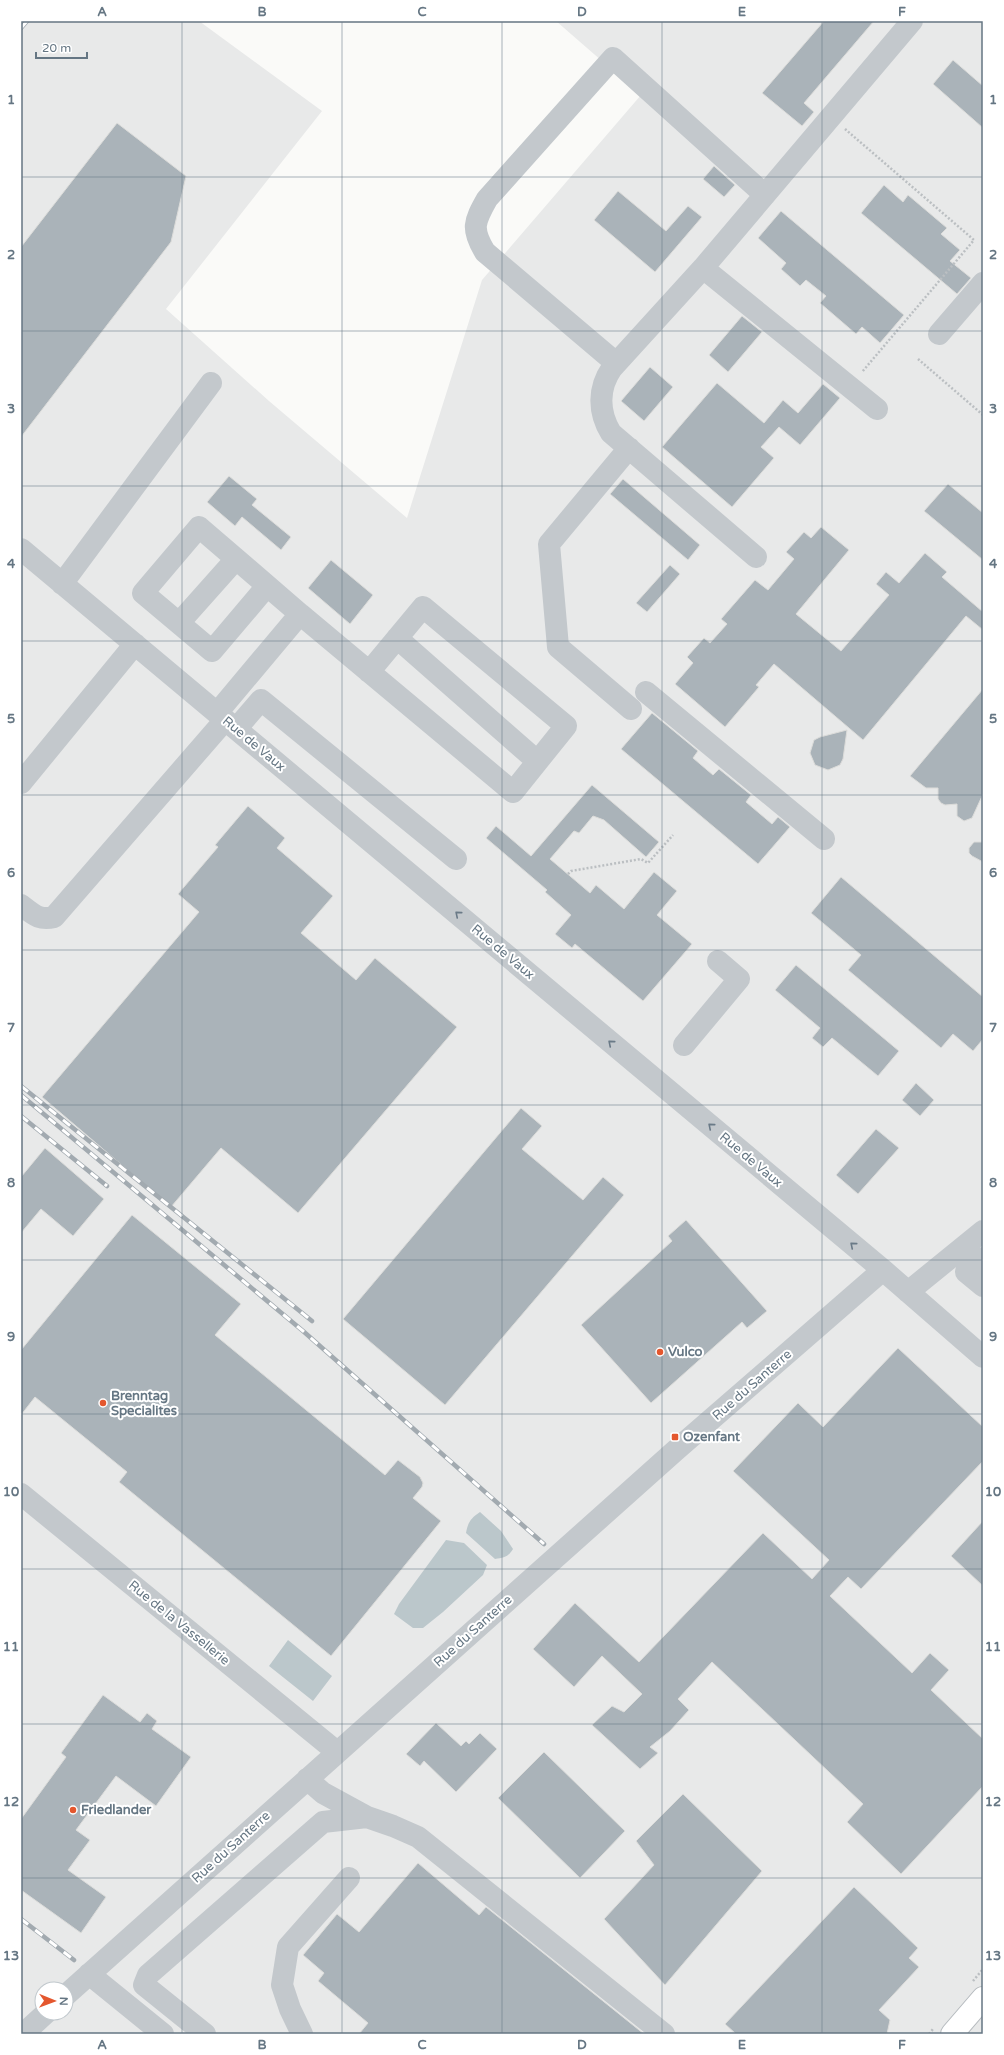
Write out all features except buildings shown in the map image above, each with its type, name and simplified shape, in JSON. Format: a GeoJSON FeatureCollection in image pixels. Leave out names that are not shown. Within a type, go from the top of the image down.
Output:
{"type":"FeatureCollection","features":[{"type":"Feature","properties":{"kind":"main road"},"geometry":{"type":"LineString","coordinates":[[952,2034],[983,1998]]}},
{"type":"Feature","properties":{"kind":"street"},"geometry":{"type":"LineString","coordinates":[[756,557],[611,433],[606,425],[601,408],[602,390],[607,374],[616,363],[703,268],[912,21]]}},
{"type":"Feature","properties":{"kind":"street"},"geometry":{"type":"LineString","coordinates":[[616,363],[485,252],[476,238],[476,219],[487,200],[613,58],[765,195]]}},
{"type":"Feature","properties":{"kind":"street"},"geometry":{"type":"LineString","coordinates":[[703,268],[877,409]]}},
{"type":"Feature","properties":{"kind":"street"},"geometry":{"type":"LineString","coordinates":[[939,334],[983,283]]}},
{"type":"Feature","properties":{"kind":"street"},"geometry":{"type":"LineString","coordinates":[[62,584],[212,383]]}},
{"type":"Feature","properties":{"kind":"street"},"geometry":{"type":"LineString","coordinates":[[629,448],[550,544],[558,647],[631,709]]}},
{"type":"Feature","properties":{"kind":"street"},"geometry":{"type":"LineString","coordinates":[[267,586],[212,651],[143,593],[199,528],[300,614],[369,672],[513,792],[566,726],[423,607],[369,672]]}},
{"type":"Feature","properties":{"kind":"street","name":"Rue de Vaux"},"geometry":{"type":"LineString","coordinates":[[21,549],[883,1270],[983,1357]]}},
{"type":"Feature","properties":{"kind":"street"},"geometry":{"type":"LineString","coordinates":[[179,623],[236,559]]}},
{"type":"Feature","properties":{"kind":"street"},"geometry":{"type":"LineString","coordinates":[[21,905],[38,918],[46,919],[54,917],[226,720],[300,614]]}},
{"type":"Feature","properties":{"kind":"street"},"geometry":{"type":"LineString","coordinates":[[397,638],[537,761]]}},
{"type":"Feature","properties":{"kind":"street"},"geometry":{"type":"LineString","coordinates":[[21,783],[135,644]]}},
{"type":"Feature","properties":{"kind":"street"},"geometry":{"type":"LineString","coordinates":[[646,692],[824,839]]}},
{"type":"Feature","properties":{"kind":"street"},"geometry":{"type":"LineString","coordinates":[[226,720],[261,700],[456,859]]}},
{"type":"Feature","properties":{"kind":"street"},"geometry":{"type":"LineString","coordinates":[[684,1045],[739,979],[718,961]]}},
{"type":"Feature","properties":{"kind":"street"},"geometry":{"type":"LineString","coordinates":[[908,1292],[982,1232]]}},
{"type":"Feature","properties":{"kind":"street"},"geometry":{"type":"LineString","coordinates":[[983,1258],[966,1272],[983,1286]]}},
{"type":"Feature","properties":{"kind":"street","name":"Rue du Santerre"},"geometry":{"type":"LineString","coordinates":[[74,1988],[336,1752],[682,1445],[883,1270]]}},
{"type":"Feature","properties":{"kind":"street","name":"Rue de la Vassellerie"},"geometry":{"type":"LineString","coordinates":[[21,1494],[336,1752]]}},
{"type":"Feature","properties":{"kind":"street"},"geometry":{"type":"LineString","coordinates":[[307,1779],[323,1793],[367,1817],[418,1837],[664,2034]]}},
{"type":"Feature","properties":{"kind":"street"},"geometry":{"type":"LineString","coordinates":[[205,2034],[144,1985],[148,1975],[323,1822],[367,1817]]}},
{"type":"Feature","properties":{"kind":"street"},"geometry":{"type":"LineString","coordinates":[[302,2034],[290,2009],[282,1985],[288,1947],[349,1878]]}},
{"type":"Feature","properties":{"kind":"street"},"geometry":{"type":"LineString","coordinates":[[89,1974],[164,2034]]}},
{"type":"Feature","properties":{"kind":"street"},"geometry":{"type":"LineString","coordinates":[[23,2034],[37,2021]]}},
{"type":"Feature","properties":{"kind":"path"},"geometry":{"type":"LineString","coordinates":[[831,117],[974,240],[850,387]]}},
{"type":"Feature","properties":{"kind":"path"},"geometry":{"type":"LineString","coordinates":[[918,360],[983,415]]}},
{"type":"Feature","properties":{"kind":"path"},"geometry":{"type":"LineString","coordinates":[[568,874],[571,871],[641,859],[648,863],[673,835]]}},
{"type":"Feature","properties":{"kind":"shaded area"},"geometry":{"type":"Polygon","coordinates":[[[21,21],[199,21],[322,111],[166,309],[269,401],[407,518],[482,280],[641,95],[556,21],[983,21],[983,2034],[21,2034],[21,21]]]}},
{"type":"Feature","properties":{"kind":"shaded area"},"geometry":{"type":"Polygon","coordinates":[[[480,1512],[501,1531],[513,1549],[506,1557],[495,1559],[466,1533],[470,1521],[480,1512]]]}},
{"type":"Feature","properties":{"kind":"shaded area"},"geometry":{"type":"Polygon","coordinates":[[[446,1540],[464,1543],[487,1565],[483,1575],[443,1612],[423,1628],[413,1628],[394,1614],[399,1604],[446,1540]]]}},
{"type":"Feature","properties":{"kind":"shaded area"},"geometry":{"type":"Polygon","coordinates":[[[288,1640],[332,1676],[313,1701],[269,1666],[288,1640]]]}},
{"type":"Feature","properties":{"kind":"railway"},"geometry":{"type":"LineString","coordinates":[[21,28],[27,21]]}},
{"type":"Feature","properties":{"kind":"railway"},"geometry":{"type":"LineString","coordinates":[[21,1086],[312,1321]]}},
{"type":"Feature","properties":{"kind":"railway"},"geometry":{"type":"LineString","coordinates":[[21,1095],[303,1331],[544,1544]]}},
{"type":"Feature","properties":{"kind":"railway"},"geometry":{"type":"LineString","coordinates":[[21,1116],[107,1186]]}},
{"type":"Feature","properties":{"kind":"railway"},"geometry":{"type":"LineString","coordinates":[[21,1919],[74,1960]]}},
{"type":"Feature","properties":{"kind":"place","name":"Vulco"},"geometry":{"type":"Point","coordinates":[660,1352]}},
{"type":"Feature","properties":{"kind":"place","name":"Brenntag Specialites"},"geometry":{"type":"Point","coordinates":[103,1403]}},
{"type":"Feature","properties":{"kind":"place","name":"Ozenfant"},"geometry":{"type":"Point","coordinates":[675,1437]}},
{"type":"Feature","properties":{"kind":"place","name":"Friedlander"},"geometry":{"type":"Point","coordinates":[73,1810]}}]}
